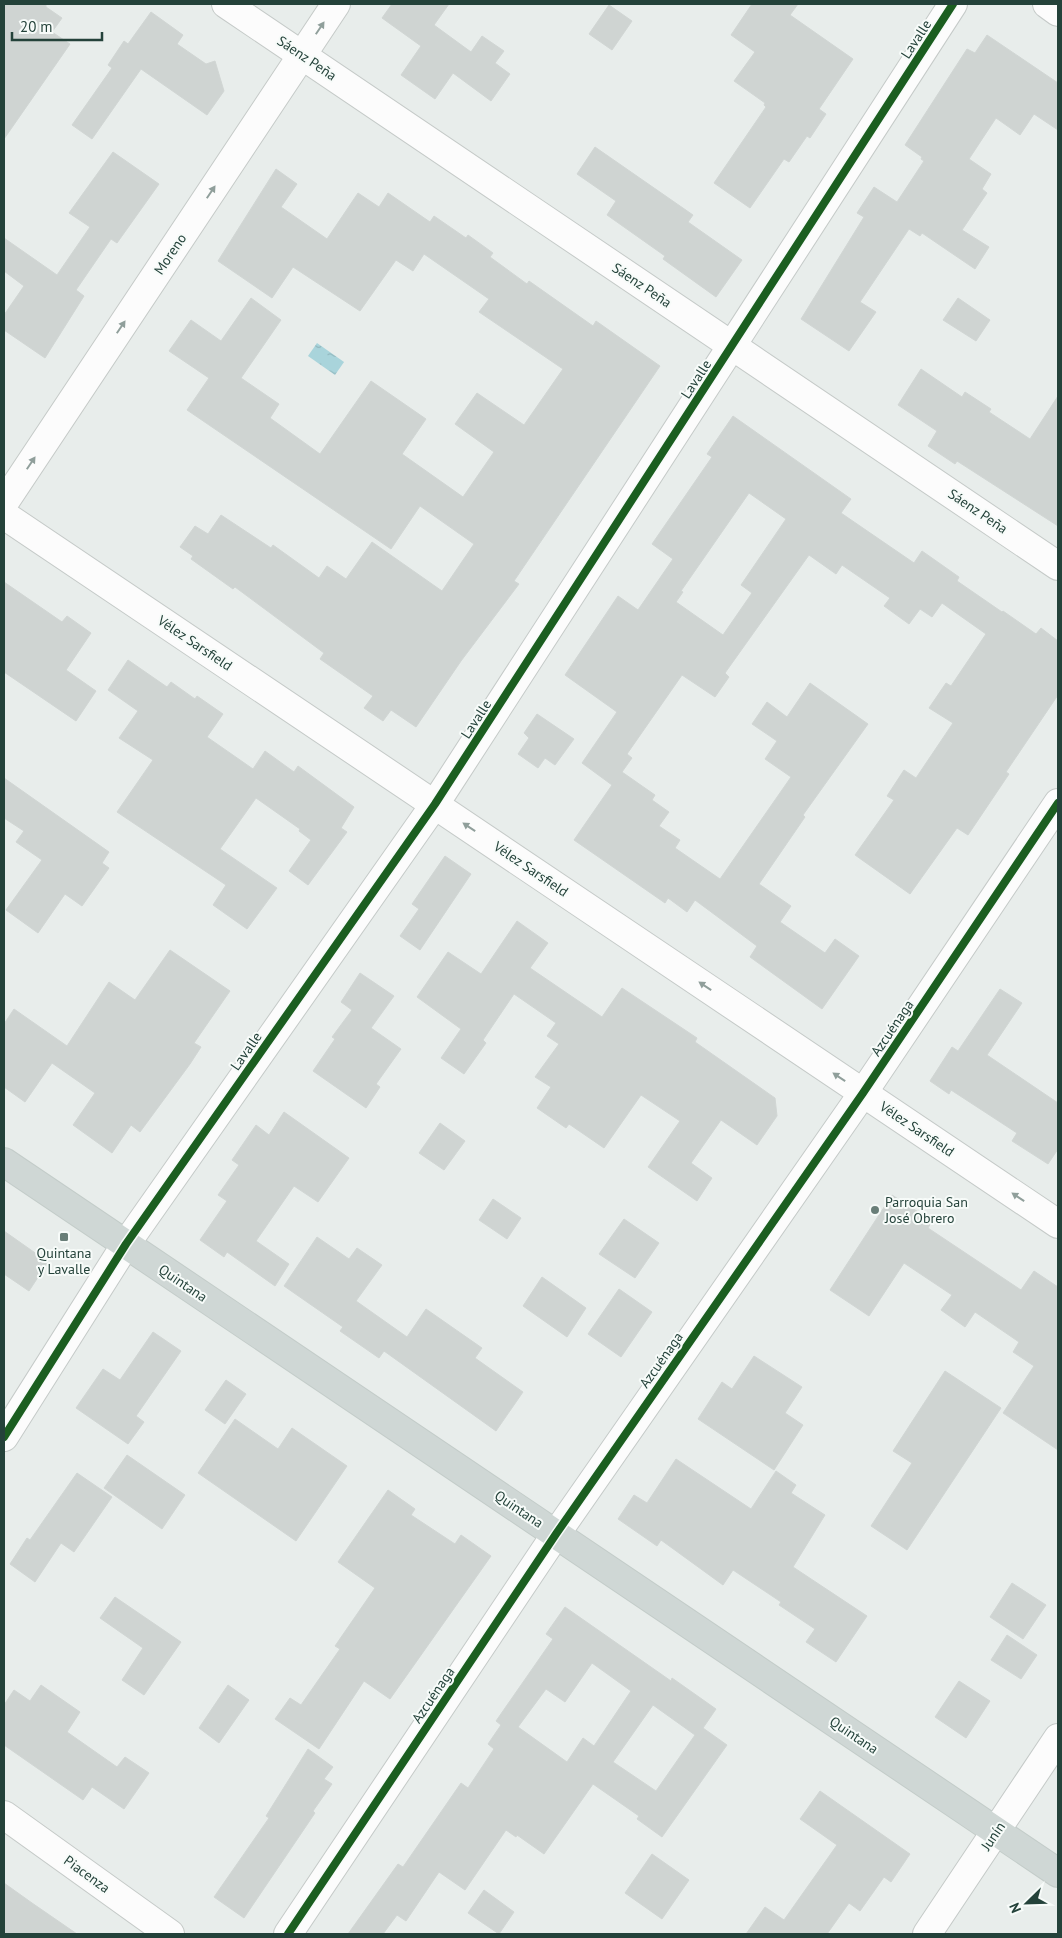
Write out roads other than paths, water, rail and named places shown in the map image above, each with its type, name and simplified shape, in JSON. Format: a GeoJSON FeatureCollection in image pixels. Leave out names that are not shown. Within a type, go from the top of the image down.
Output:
{"type":"FeatureCollection","features":[{"type":"Feature","properties":{"kind":"main road","name":"Quintana"},"geometry":{"type":"LineString","coordinates":[[4,1162],[1058,1873]]}},
{"type":"Feature","properties":{"kind":"street","name":"Sáenz Peña"},"geometry":{"type":"LineString","coordinates":[[226,4],[1058,566]]}},
{"type":"Feature","properties":{"kind":"street","name":"Moreno"},"geometry":{"type":"LineString","coordinates":[[4,503],[336,4]]}},
{"type":"Feature","properties":{"kind":"street","name":"Lavalle"},"geometry":{"type":"LineString","coordinates":[[4,1436],[126,1244],[435,804],[953,4]]}},
{"type":"Feature","properties":{"kind":"street"},"geometry":{"type":"LineString","coordinates":[[1047,4],[1058,12]]}},
{"type":"Feature","properties":{"kind":"street","name":"Vélez Sarsfield"},"geometry":{"type":"LineString","coordinates":[[4,514],[1058,1224]]}},
{"type":"Feature","properties":{"kind":"street","name":"Azcuénaga"},"geometry":{"type":"LineString","coordinates":[[288,1934],[556,1534],[863,1093],[1058,803]]}},
{"type":"Feature","properties":{"kind":"street","name":"Junín"},"geometry":{"type":"LineString","coordinates":[[927,1934],[1058,1738]]}},
{"type":"Feature","properties":{"kind":"street","name":"Piacenza"},"geometry":{"type":"LineString","coordinates":[[4,1814],[170,1934]]}},
{"type":"Feature","properties":{"kind":"water"},"geometry":{"type":"Polygon","coordinates":[[[317,343],[344,362],[335,375],[308,356],[317,343]]]}},
{"type":"Feature","properties":{"kind":"place","name":"Parroquia San José Obrero"},"geometry":{"type":"Point","coordinates":[875,1210]}},
{"type":"Feature","properties":{"kind":"place","name":"Quintana y Lavalle"},"geometry":{"type":"Point","coordinates":[64,1237]}}]}
